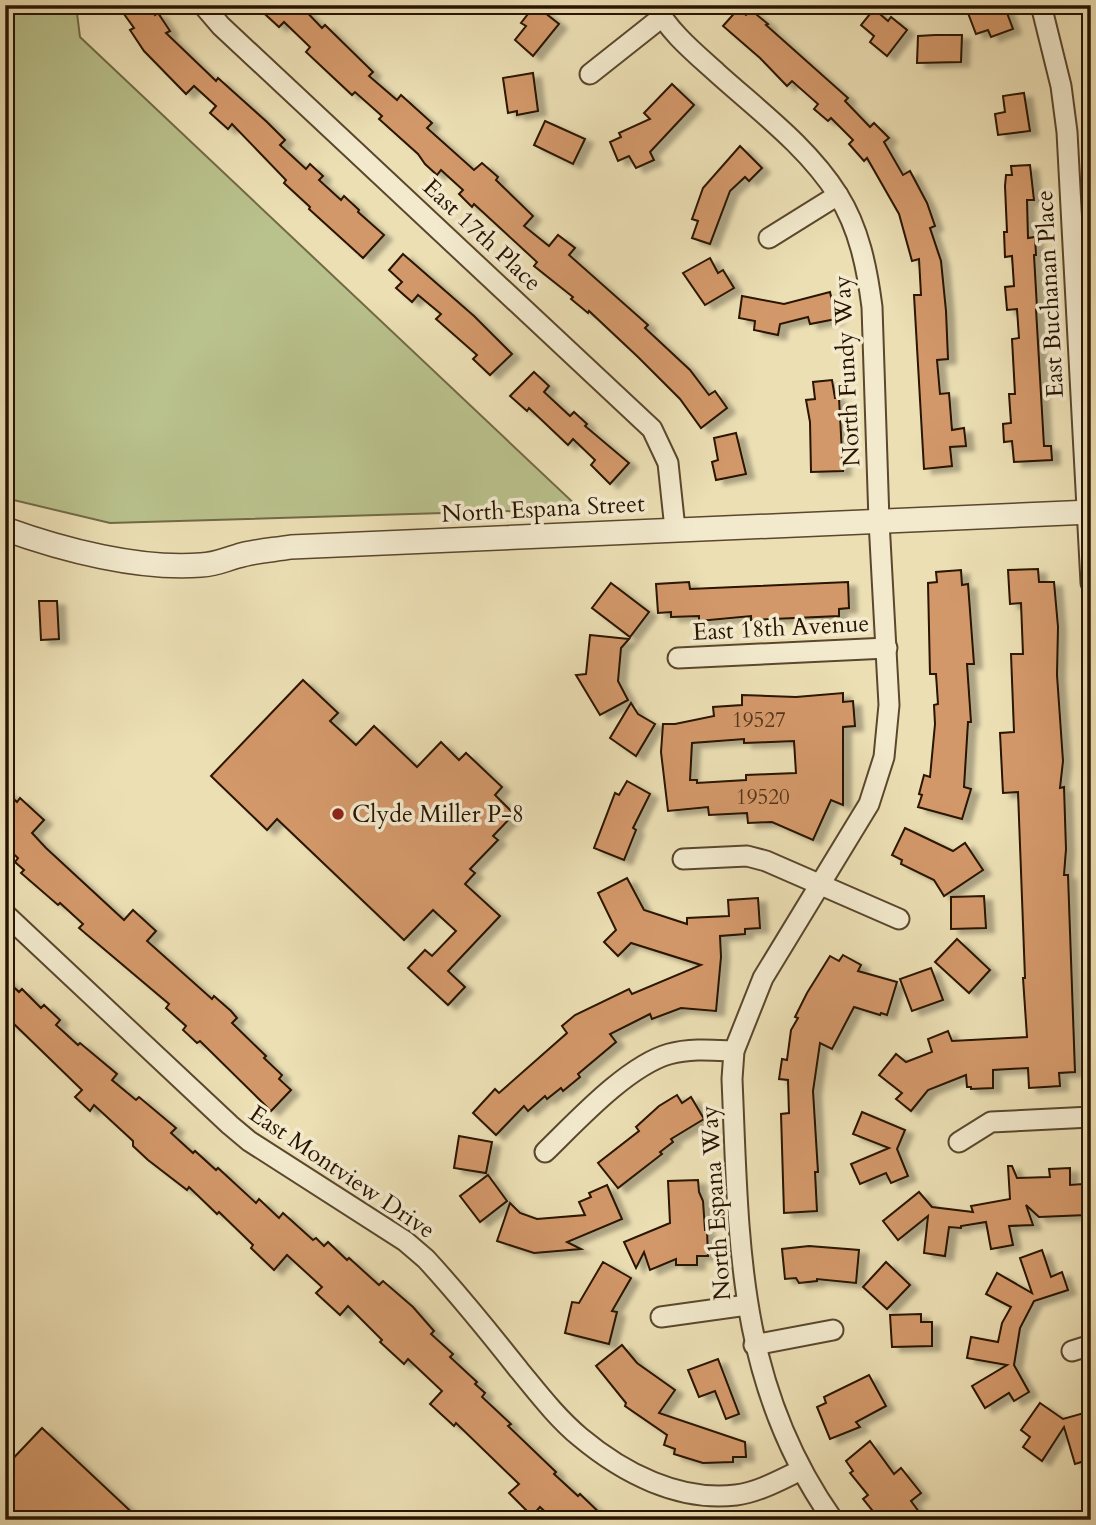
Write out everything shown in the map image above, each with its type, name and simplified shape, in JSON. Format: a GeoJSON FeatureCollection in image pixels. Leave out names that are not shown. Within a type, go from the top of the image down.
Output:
{"type":"FeatureCollection","features":[{"type":"Feature","properties":{"kind":"street","name":"East 17th Place"},"geometry":{"type":"LineString","coordinates":[[203,5],[221,26],[652,429],[668,463],[675,529]]}},
{"type":"Feature","properties":{"kind":"street","name":"East Buchanan Place"},"geometry":{"type":"LineString","coordinates":[[1041,5],[1059,73],[1067,132],[1091,583]]}},
{"type":"Feature","properties":{"kind":"street"},"geometry":{"type":"LineString","coordinates":[[590,74],[659,11]]}},
{"type":"Feature","properties":{"kind":"street","name":"North Fundy Way"},"geometry":{"type":"LineString","coordinates":[[659,11],[690,48],[814,164],[838,195],[856,232],[868,273],[872,307],[879,521]]}},
{"type":"Feature","properties":{"kind":"street"},"geometry":{"type":"LineString","coordinates":[[769,238],[838,195]]}},
{"type":"Feature","properties":{"kind":"street","name":"North Espana Street"},"geometry":{"type":"LineString","coordinates":[[5,529],[89,553],[142,563],[199,566],[226,562],[236,556],[291,547],[1088,512]]}},
{"type":"Feature","properties":{"kind":"street","name":"North Espana Way"},"geometry":{"type":"LineString","coordinates":[[833,1520],[801,1470],[773,1409],[754,1345],[747,1305],[736,1171],[732,1079],[734,1051],[763,978],[848,840],[876,789],[889,720],[879,521]]}},
{"type":"Feature","properties":{"kind":"street","name":"East 18th Avenue"},"geometry":{"type":"LineString","coordinates":[[678,658],[887,648]]}},
{"type":"Feature","properties":{"kind":"street"},"geometry":{"type":"LineString","coordinates":[[683,859],[747,856],[766,861],[899,919]]}},
{"type":"Feature","properties":{"kind":"street","name":"East Montview Drive"},"geometry":{"type":"LineString","coordinates":[[5,914],[239,1133],[405,1241],[426,1259],[551,1408],[579,1437],[617,1464],[661,1485],[685,1493],[712,1497],[752,1491],[801,1470]]}},
{"type":"Feature","properties":{"kind":"street"},"geometry":{"type":"LineString","coordinates":[[545,1152],[590,1108],[633,1073],[660,1056],[689,1050],[734,1051]]}},
{"type":"Feature","properties":{"kind":"street"},"geometry":{"type":"LineString","coordinates":[[959,1142],[991,1122],[1091,1116]]}},
{"type":"Feature","properties":{"kind":"street"},"geometry":{"type":"LineString","coordinates":[[662,1317],[747,1305]]}},
{"type":"Feature","properties":{"kind":"street"},"geometry":{"type":"LineString","coordinates":[[754,1345],[833,1330]]}},
{"type":"Feature","properties":{"kind":"green space"},"geometry":{"type":"Polygon","coordinates":[[[5,5],[76,5],[80,37],[580,509],[110,523],[5,498],[5,5]]]}},
{"type":"Feature","properties":{"kind":"building"},"geometry":{"type":"Polygon","coordinates":[[[137,5],[149,5],[155,15],[158,13],[170,31],[166,33],[216,81],[218,78],[267,122],[285,140],[280,145],[306,169],[310,164],[323,176],[319,180],[341,200],[344,196],[384,235],[363,258],[309,209],[310,207],[284,183],[286,180],[232,124],[228,129],[210,113],[216,106],[194,86],[186,94],[144,51],[130,30],[134,28],[124,14],[137,5]]]}},
{"type":"Feature","properties":{"kind":"building"},"geometry":{"type":"Polygon","coordinates":[[[255,5],[300,5],[322,28],[325,25],[373,72],[369,76],[397,100],[401,95],[432,123],[427,128],[474,170],[482,163],[498,177],[496,180],[533,216],[524,226],[549,246],[558,235],[575,248],[569,255],[648,325],[645,328],[690,370],[709,395],[715,391],[727,408],[701,428],[680,399],[638,357],[589,311],[588,313],[571,299],[573,297],[534,266],[537,262],[474,204],[472,207],[459,194],[463,190],[441,170],[437,175],[425,164],[418,154],[379,119],[382,116],[355,92],[352,95],[306,52],[310,47],[284,22],[279,27],[255,5]]]}},
{"type":"Feature","properties":{"kind":"building"},"geometry":{"type":"Polygon","coordinates":[[[535,5],[559,24],[533,56],[515,40],[526,26],[521,23],[535,5]]]}},
{"type":"Feature","properties":{"kind":"building"},"geometry":{"type":"Polygon","coordinates":[[[989,5],[1004,5],[1013,29],[991,37],[988,30],[976,34],[968,13],[989,5]]]}},
{"type":"Feature","properties":{"kind":"building"},"geometry":{"type":"Polygon","coordinates":[[[738,9],[746,15],[751,10],[768,24],[766,25],[848,98],[845,101],[870,127],[874,123],[889,138],[884,142],[903,175],[910,171],[927,203],[935,226],[930,228],[941,261],[946,311],[948,359],[937,360],[940,394],[949,393],[952,430],[964,428],[966,446],[950,447],[952,466],[924,469],[914,295],[921,295],[919,259],[912,261],[899,214],[867,158],[864,161],[849,144],[853,140],[831,118],[828,121],[814,109],[818,104],[792,81],[787,86],[723,26],[738,9]]]}},
{"type":"Feature","properties":{"kind":"building"},"geometry":{"type":"Polygon","coordinates":[[[874,9],[888,21],[891,17],[907,30],[887,56],[870,42],[874,36],[861,25],[874,9]]]}},
{"type":"Feature","properties":{"kind":"building"},"geometry":{"type":"Polygon","coordinates":[[[962,35],[961,62],[917,63],[918,36],[962,35]]]}},
{"type":"Feature","properties":{"kind":"building"},"geometry":{"type":"Polygon","coordinates":[[[533,73],[538,111],[517,115],[517,111],[508,113],[503,78],[533,73]]]}},
{"type":"Feature","properties":{"kind":"building"},"geometry":{"type":"Polygon","coordinates":[[[672,84],[694,105],[650,152],[654,160],[636,168],[629,156],[618,161],[610,142],[621,137],[619,133],[650,119],[644,113],[672,84]]]}},
{"type":"Feature","properties":{"kind":"building"},"geometry":{"type":"Polygon","coordinates":[[[1024,93],[1030,131],[998,135],[995,114],[1005,112],[1003,96],[1024,93]]]}},
{"type":"Feature","properties":{"kind":"building"},"geometry":{"type":"Polygon","coordinates":[[[545,121],[585,139],[573,164],[534,145],[545,121]]]}},
{"type":"Feature","properties":{"kind":"building"},"geometry":{"type":"Polygon","coordinates":[[[740,146],[762,168],[749,181],[745,177],[730,191],[710,244],[692,238],[698,221],[692,219],[703,188],[740,146]]]}},
{"type":"Feature","properties":{"kind":"building"},"geometry":{"type":"Polygon","coordinates":[[[1030,165],[1034,200],[1027,200],[1028,238],[1035,237],[1044,446],[1051,446],[1052,460],[1014,462],[1012,441],[1004,442],[1003,424],[1011,423],[1009,394],[1015,394],[1012,339],[1019,338],[1017,309],[1007,310],[1005,287],[1014,286],[1012,256],[1005,257],[1005,186],[1006,175],[1012,175],[1011,166],[1030,165]]]}},
{"type":"Feature","properties":{"kind":"building"},"geometry":{"type":"Polygon","coordinates":[[[403,254],[474,316],[512,354],[490,375],[473,359],[477,355],[436,319],[441,314],[418,295],[412,302],[396,288],[402,282],[389,270],[403,254]]]}},
{"type":"Feature","properties":{"kind":"building"},"geometry":{"type":"Polygon","coordinates":[[[710,258],[718,273],[723,270],[734,288],[705,305],[683,273],[710,258]]]}},
{"type":"Feature","properties":{"kind":"building"},"geometry":{"type":"Polygon","coordinates":[[[830,292],[836,319],[810,324],[808,317],[780,324],[778,335],[754,330],[755,321],[739,318],[742,296],[784,304],[830,292]]]}},
{"type":"Feature","properties":{"kind":"building"},"geometry":{"type":"Polygon","coordinates":[[[534,372],[549,386],[544,392],[570,416],[574,412],[587,424],[585,426],[629,463],[610,484],[591,465],[595,460],[573,439],[568,445],[529,408],[527,411],[510,396],[534,372]]]}},
{"type":"Feature","properties":{"kind":"building"},"geometry":{"type":"Polygon","coordinates":[[[832,380],[835,398],[839,398],[843,471],[811,472],[810,422],[806,400],[815,399],[813,382],[832,380]]]}},
{"type":"Feature","properties":{"kind":"building"},"geometry":{"type":"Polygon","coordinates":[[[736,433],[746,474],[716,480],[712,462],[718,460],[714,438],[736,433]]]}},
{"type":"Feature","properties":{"kind":"building"},"geometry":{"type":"Polygon","coordinates":[[[1038,569],[1039,582],[1054,582],[1058,627],[1057,675],[1063,761],[1060,788],[1064,787],[1064,875],[1068,875],[1075,1072],[1059,1073],[1060,1086],[1029,1088],[1028,1068],[993,1070],[993,1088],[971,1089],[967,1087],[966,1075],[928,1090],[911,1111],[896,1099],[902,1093],[879,1075],[896,1054],[906,1062],[932,1052],[928,1039],[948,1031],[952,1041],[1027,1037],[1018,792],[1003,793],[1000,733],[1014,732],[1011,654],[1023,654],[1021,603],[1010,604],[1008,570],[1038,569]]]}},
{"type":"Feature","properties":{"kind":"building"},"geometry":{"type":"Polygon","coordinates":[[[961,570],[962,585],[968,584],[974,664],[967,664],[971,722],[968,722],[964,787],[971,789],[962,819],[918,807],[924,775],[930,777],[934,705],[938,704],[936,674],[930,674],[928,583],[937,582],[936,572],[961,570]]]}},
{"type":"Feature","properties":{"kind":"building"},"geometry":{"type":"Polygon","coordinates":[[[689,582],[690,589],[848,582],[849,608],[839,609],[839,616],[751,620],[751,616],[699,621],[699,616],[671,617],[671,612],[658,613],[656,584],[689,582]]]}},
{"type":"Feature","properties":{"kind":"building"},"geometry":{"type":"Polygon","coordinates":[[[611,583],[649,612],[630,637],[592,608],[611,583]]]}},
{"type":"Feature","properties":{"kind":"building"},"geometry":{"type":"Polygon","coordinates":[[[39,601],[57,601],[59,639],[41,640],[39,601]]]}},
{"type":"Feature","properties":{"kind":"building"},"geometry":{"type":"Polygon","coordinates":[[[590,635],[629,639],[621,648],[618,681],[628,700],[600,715],[576,675],[586,674],[590,635]]]}},
{"type":"Feature","properties":{"kind":"building"},"geometry":{"type":"Polygon","coordinates":[[[303,680],[338,713],[330,721],[356,745],[374,726],[417,767],[441,742],[459,760],[466,753],[502,787],[495,795],[514,814],[493,836],[498,840],[470,869],[475,873],[465,884],[500,916],[448,971],[465,987],[448,1005],[408,968],[425,950],[432,956],[456,931],[433,910],[404,940],[277,819],[267,830],[211,776],[303,680]]]}},
{"type":"Feature","properties":{"kind":"building"},"geometry":{"type":"Polygon","coordinates":[[[843,693],[843,702],[853,701],[855,726],[843,727],[843,805],[831,800],[813,840],[772,822],[748,823],[747,813],[709,815],[708,807],[668,811],[661,752],[663,724],[714,716],[713,707],[742,705],[742,695],[796,697],[843,693]],[[744,739],[692,743],[690,780],[697,780],[697,783],[746,780],[746,775],[796,773],[794,741],[744,743],[744,739]]]}},
{"type":"Feature","properties":{"kind":"building"},"geometry":{"type":"Polygon","coordinates":[[[631,703],[638,714],[655,724],[636,756],[610,738],[631,703]]]}},
{"type":"Feature","properties":{"kind":"building"},"geometry":{"type":"Polygon","coordinates":[[[627,781],[650,794],[633,828],[636,830],[624,860],[594,848],[615,793],[619,795],[627,781]]]}},
{"type":"Feature","properties":{"kind":"building"},"geometry":{"type":"Polygon","coordinates":[[[5,791],[17,802],[20,798],[44,820],[32,833],[46,848],[124,920],[133,910],[156,931],[147,941],[237,1018],[232,1023],[266,1056],[264,1058],[282,1075],[279,1079],[291,1090],[271,1111],[200,1041],[197,1043],[183,1030],[186,1026],[166,1008],[169,1004],[79,928],[83,924],[60,903],[58,905],[21,873],[24,870],[15,862],[18,858],[5,846],[5,791]]]}},
{"type":"Feature","properties":{"kind":"building"},"geometry":{"type":"Polygon","coordinates":[[[905,828],[953,851],[965,843],[983,870],[944,896],[934,880],[901,864],[902,860],[892,855],[905,828]]]}},
{"type":"Feature","properties":{"kind":"building"},"geometry":{"type":"Polygon","coordinates":[[[627,878],[644,910],[687,924],[687,918],[729,916],[728,900],[758,898],[760,928],[745,929],[745,934],[720,936],[721,957],[716,1011],[681,1008],[652,1019],[650,1014],[610,1034],[616,1042],[578,1074],[580,1077],[563,1091],[561,1088],[547,1099],[545,1096],[528,1111],[524,1106],[496,1135],[473,1113],[495,1089],[499,1093],[567,1033],[562,1026],[575,1015],[629,989],[632,994],[701,965],[631,943],[618,956],[604,942],[616,930],[598,893],[627,878]]]}},
{"type":"Feature","properties":{"kind":"building"},"geometry":{"type":"Polygon","coordinates":[[[984,896],[986,928],[951,929],[951,897],[984,896]]]}},
{"type":"Feature","properties":{"kind":"building"},"geometry":{"type":"Polygon","coordinates":[[[957,939],[990,970],[969,993],[935,962],[957,939]]]}},
{"type":"Feature","properties":{"kind":"building"},"geometry":{"type":"Polygon","coordinates":[[[843,955],[861,965],[858,971],[897,982],[887,1015],[854,1007],[832,1049],[820,1043],[813,1091],[818,1172],[815,1172],[817,1211],[784,1213],[781,1114],[789,1113],[788,1080],[779,1079],[782,1059],[787,1060],[791,1030],[807,993],[830,956],[839,961],[843,955]]]}},
{"type":"Feature","properties":{"kind":"building"},"geometry":{"type":"Polygon","coordinates":[[[931,968],[943,1000],[912,1011],[900,979],[931,968]]]}},
{"type":"Feature","properties":{"kind":"building"},"geometry":{"type":"Polygon","coordinates":[[[5,979],[19,992],[22,989],[41,1008],[44,1005],[60,1020],[56,1025],[117,1074],[112,1080],[136,1100],[139,1097],[176,1128],[171,1133],[193,1153],[195,1151],[216,1170],[218,1168],[256,1203],[259,1199],[279,1218],[283,1213],[313,1240],[316,1238],[324,1246],[328,1242],[379,1285],[383,1281],[413,1307],[434,1331],[431,1334],[453,1354],[450,1357],[477,1382],[475,1384],[485,1393],[482,1397],[511,1424],[508,1426],[556,1472],[554,1474],[607,1520],[554,1520],[540,1507],[532,1516],[509,1493],[519,1484],[456,1423],[454,1426],[430,1404],[442,1391],[408,1359],[404,1364],[348,1306],[340,1315],[316,1293],[322,1287],[287,1255],[274,1270],[219,1212],[217,1214],[189,1187],[187,1190],[148,1160],[133,1146],[133,1141],[94,1105],[90,1111],[75,1097],[82,1090],[15,1025],[13,1027],[5,1020],[5,979]]]}},
{"type":"Feature","properties":{"kind":"building"},"geometry":{"type":"Polygon","coordinates":[[[677,1095],[682,1103],[691,1097],[704,1119],[671,1139],[673,1142],[660,1152],[662,1154],[618,1188],[598,1163],[639,1131],[636,1127],[659,1106],[677,1095]]]}},
{"type":"Feature","properties":{"kind":"building"},"geometry":{"type":"Polygon","coordinates":[[[862,1112],[905,1130],[897,1149],[908,1176],[891,1183],[886,1173],[860,1184],[851,1164],[889,1148],[853,1134],[862,1112]]]}},
{"type":"Feature","properties":{"kind":"building"},"geometry":{"type":"Polygon","coordinates":[[[459,1136],[492,1142],[486,1173],[454,1168],[459,1136]]]}},
{"type":"Feature","properties":{"kind":"building"},"geometry":{"type":"Polygon","coordinates":[[[1008,1166],[1012,1166],[1017,1178],[1050,1177],[1049,1169],[1070,1168],[1070,1185],[1083,1184],[1086,1215],[1039,1217],[1026,1205],[1033,1225],[1009,1226],[1013,1245],[991,1249],[986,1222],[961,1228],[949,1227],[945,1256],[924,1253],[928,1216],[898,1240],[883,1221],[919,1192],[932,1207],[973,1212],[971,1206],[1010,1199],[1008,1166]]]}},
{"type":"Feature","properties":{"kind":"building"},"geometry":{"type":"Polygon","coordinates":[[[488,1175],[507,1201],[480,1222],[460,1196],[488,1175]]]}},
{"type":"Feature","properties":{"kind":"building"},"geometry":{"type":"Polygon","coordinates":[[[698,1180],[707,1230],[708,1256],[697,1256],[697,1265],[676,1265],[676,1259],[650,1270],[644,1252],[636,1268],[624,1242],[670,1223],[668,1181],[698,1180]]]}},
{"type":"Feature","properties":{"kind":"building"},"geometry":{"type":"Polygon","coordinates":[[[607,1185],[622,1219],[567,1242],[581,1249],[534,1253],[497,1241],[510,1203],[520,1213],[537,1219],[585,1215],[579,1202],[591,1197],[589,1193],[607,1185]]]}},
{"type":"Feature","properties":{"kind":"building"},"geometry":{"type":"Polygon","coordinates":[[[809,1246],[859,1250],[856,1283],[817,1279],[799,1283],[796,1278],[785,1279],[782,1249],[809,1246]]]}},
{"type":"Feature","properties":{"kind":"building"},"geometry":{"type":"Polygon","coordinates":[[[1042,1250],[1051,1277],[1062,1272],[1068,1290],[1034,1301],[1020,1328],[1014,1365],[1029,1392],[1014,1401],[1009,1393],[985,1408],[972,1386],[1007,1365],[967,1358],[971,1337],[998,1342],[1002,1323],[1011,1307],[986,1294],[997,1273],[1032,1293],[1020,1258],[1042,1250]]]}},
{"type":"Feature","properties":{"kind":"building"},"geometry":{"type":"Polygon","coordinates":[[[603,1262],[631,1278],[612,1311],[617,1312],[609,1344],[565,1333],[572,1302],[579,1303],[603,1262]]]}},
{"type":"Feature","properties":{"kind":"building"},"geometry":{"type":"Polygon","coordinates":[[[886,1262],[910,1285],[887,1309],[863,1287],[886,1262]]]}},
{"type":"Feature","properties":{"kind":"building"},"geometry":{"type":"Polygon","coordinates":[[[921,1314],[921,1322],[932,1322],[932,1346],[892,1347],[890,1315],[921,1314]]]}},
{"type":"Feature","properties":{"kind":"building"},"geometry":{"type":"Polygon","coordinates":[[[622,1345],[637,1363],[675,1390],[659,1413],[745,1442],[746,1457],[733,1457],[733,1462],[703,1463],[674,1454],[675,1449],[664,1445],[667,1435],[625,1406],[626,1403],[596,1366],[622,1345]]]}},
{"type":"Feature","properties":{"kind":"building"},"geometry":{"type":"Polygon","coordinates":[[[718,1359],[739,1414],[726,1419],[715,1391],[699,1397],[688,1370],[718,1359]]]}},
{"type":"Feature","properties":{"kind":"building"},"geometry":{"type":"Polygon","coordinates":[[[869,1375],[886,1406],[856,1422],[860,1427],[830,1439],[817,1407],[826,1403],[824,1397],[869,1375]]]}},
{"type":"Feature","properties":{"kind":"building"},"geometry":{"type":"Polygon","coordinates":[[[1040,1403],[1063,1419],[1091,1411],[1091,1459],[1075,1464],[1064,1427],[1042,1461],[1023,1447],[1030,1437],[1021,1430],[1040,1403]]]}},
{"type":"Feature","properties":{"kind":"building"},"geometry":{"type":"Polygon","coordinates":[[[42,1428],[140,1520],[5,1520],[5,1467],[42,1428]]]}},
{"type":"Feature","properties":{"kind":"building"},"geometry":{"type":"Polygon","coordinates":[[[870,1441],[894,1474],[901,1468],[921,1493],[911,1501],[925,1520],[880,1520],[863,1499],[868,1495],[850,1473],[853,1471],[846,1461],[870,1441]]]}},
{"type":"Feature","properties":{"kind":"place","name":"Clyde Miller P-8"},"geometry":{"type":"Point","coordinates":[338,814]}}]}
